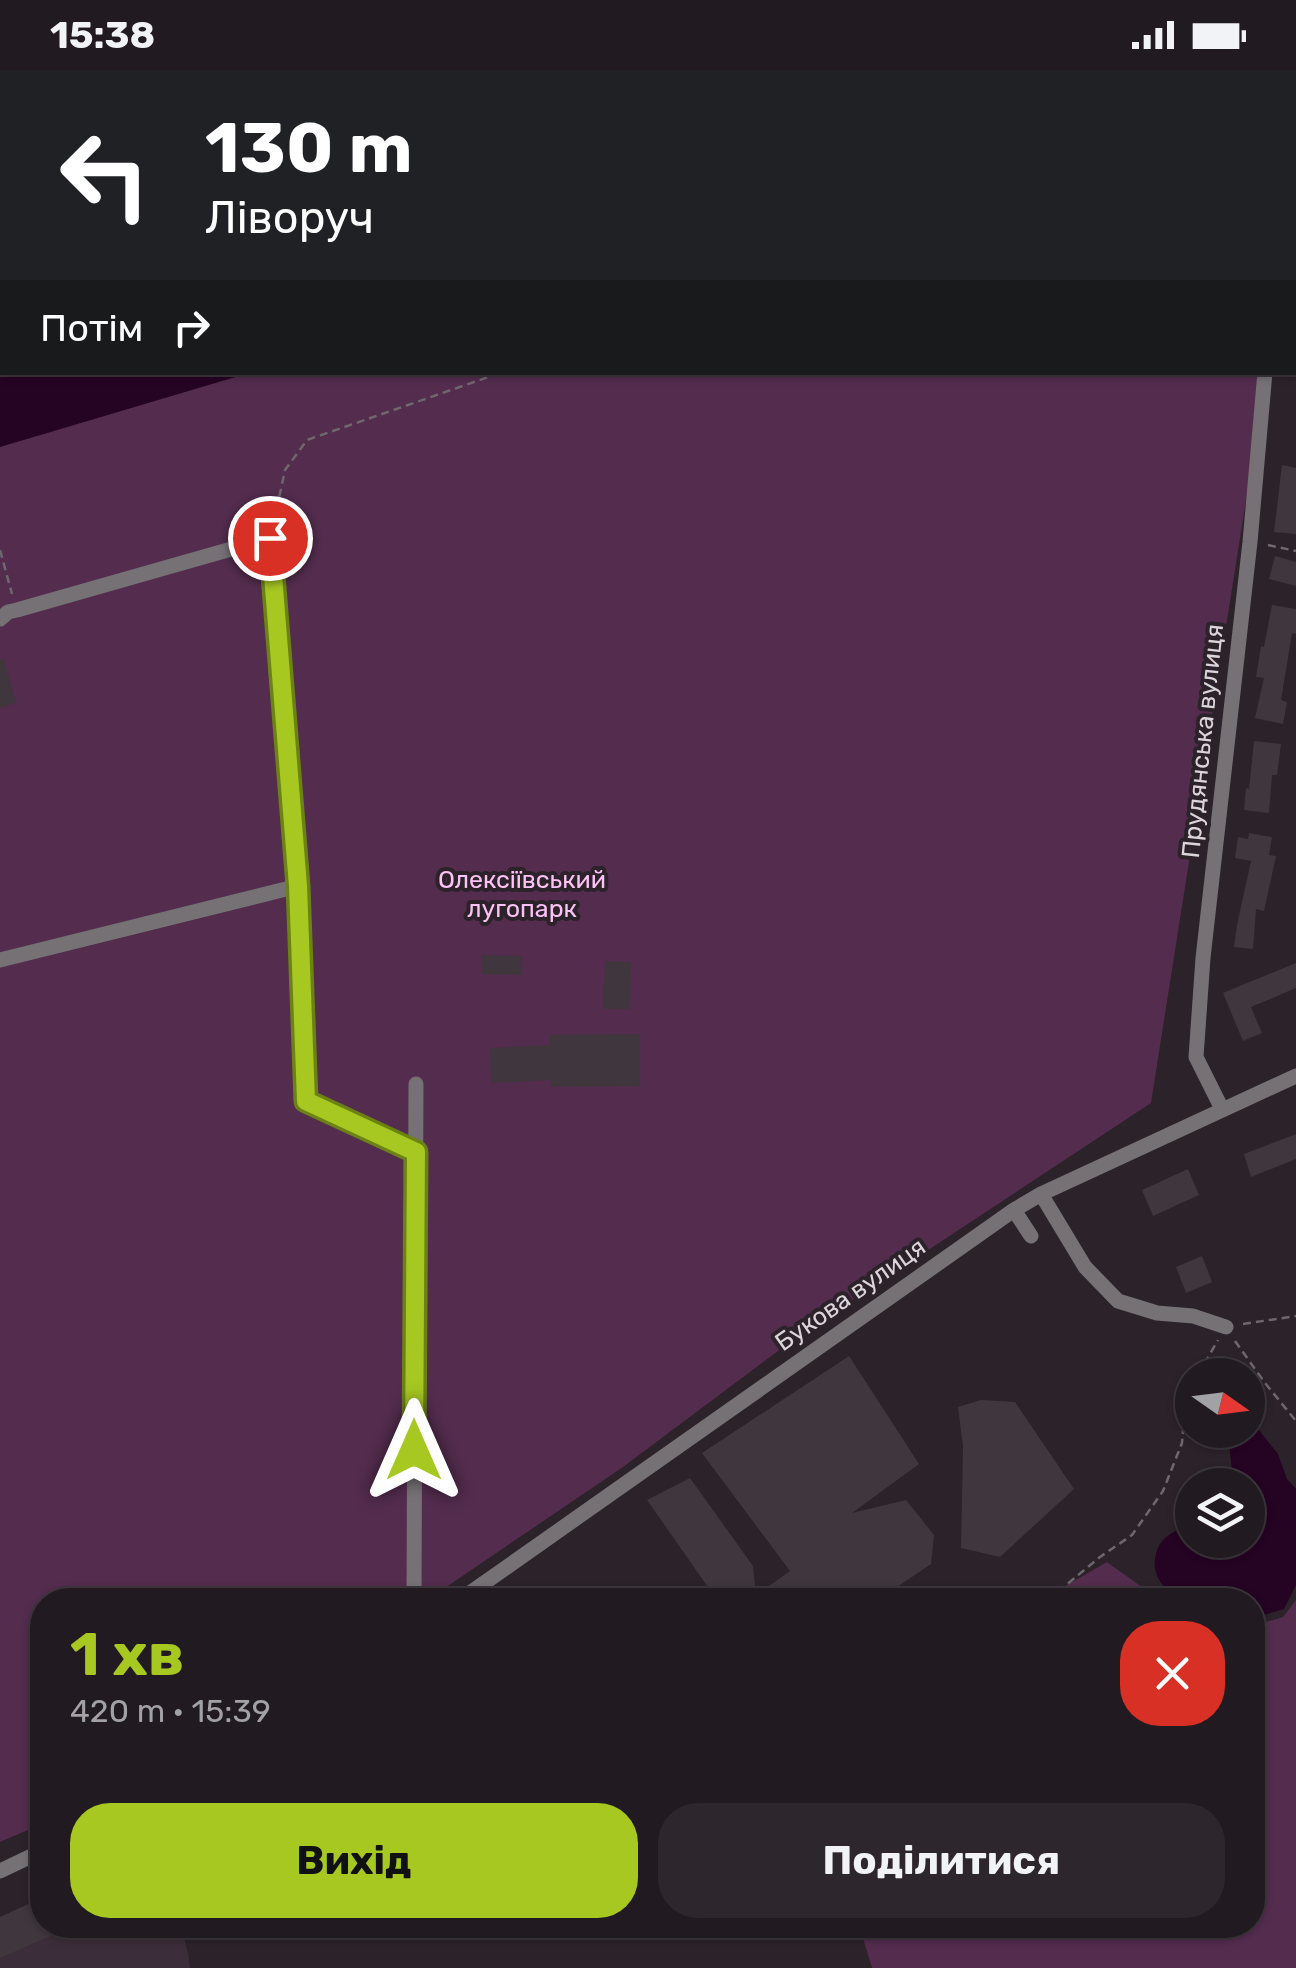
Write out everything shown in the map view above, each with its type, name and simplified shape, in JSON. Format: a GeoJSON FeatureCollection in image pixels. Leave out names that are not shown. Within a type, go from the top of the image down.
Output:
{"type":"FeatureCollection","features":[{"type":"Feature","properties":{"kind":"street","name":"Прудянська вулиця"},"geometry":{"type":"LineString","coordinates":[[1222,1109],[1196,1057],[1265,375]]}},
{"type":"Feature","properties":{"kind":"street"},"geometry":{"type":"LineString","coordinates":[[0,619],[17,610],[270,538],[298,886],[306,1101],[416,1152]]}},
{"type":"Feature","properties":{"kind":"street"},"geometry":{"type":"LineString","coordinates":[[0,960],[298,886]]}},
{"type":"Feature","properties":{"kind":"street","name":"Букова вулиця"},"geometry":{"type":"LineString","coordinates":[[477,1588],[1014,1210],[1296,1076]]}},
{"type":"Feature","properties":{"kind":"street"},"geometry":{"type":"LineString","coordinates":[[414,1588],[416,1084]]}},
{"type":"Feature","properties":{"kind":"street"},"geometry":{"type":"LineString","coordinates":[[1041,1194],[1085,1267],[1118,1301],[1226,1327]]}},
{"type":"Feature","properties":{"kind":"street"},"geometry":{"type":"LineString","coordinates":[[1014,1210],[1031,1236]]}},
{"type":"Feature","properties":{"kind":"street"},"geometry":{"type":"LineString","coordinates":[[0,1871],[30,1857]]}},
{"type":"Feature","properties":{"kind":"path"},"geometry":{"type":"LineString","coordinates":[[270,538],[286,470],[306,440],[495,375]]}},
{"type":"Feature","properties":{"kind":"path"},"geometry":{"type":"LineString","coordinates":[[1250,542],[1296,551]]}},
{"type":"Feature","properties":{"kind":"path"},"geometry":{"type":"LineString","coordinates":[[0,550],[17,610]]}},
{"type":"Feature","properties":{"kind":"path"},"geometry":{"type":"LineString","coordinates":[[1226,1327],[1296,1316]]}},
{"type":"Feature","properties":{"kind":"path"},"geometry":{"type":"LineString","coordinates":[[1208,1358],[1226,1327]]}},
{"type":"Feature","properties":{"kind":"path"},"geometry":{"type":"LineString","coordinates":[[1226,1327],[1264,1383],[1296,1420]]}},
{"type":"Feature","properties":{"kind":"path"},"geometry":{"type":"LineString","coordinates":[[1063,1588],[1132,1535],[1163,1491],[1180,1448]]}},
{"type":"Feature","properties":{"kind":"shaded area"},"geometry":{"type":"Polygon","coordinates":[[[0,375],[242,375],[0,447],[0,375]]]}},
{"type":"Feature","properties":{"kind":"shaded area"},"geometry":{"type":"Polygon","coordinates":[[[1265,1438],[1296,1489],[1296,1585],[1284,1609],[1265,1615],[1265,1588],[1165,1588],[1159,1580],[1156,1553],[1166,1537],[1175,1531],[1175,1558],[1265,1558],[1265,1468],[1232,1468],[1230,1448],[1265,1448],[1265,1438]]]}},
{"type":"Feature","properties":{"kind":"shaded area"},"geometry":{"type":"Polygon","coordinates":[[[30,1903],[30,1938],[184,1938],[190,1968],[0,1968],[0,1917],[30,1903]]]}},
{"type":"Feature","properties":{"kind":"green space","name":"Олексіївський лугопарк"},"geometry":{"type":"Polygon","coordinates":[[[0,375],[1266,375],[1151,1103],[798,1336],[623,1467],[445,1588],[30,1588],[30,1829],[0,1842],[0,375]]]}},
{"type":"Feature","properties":{"kind":"green space"},"geometry":{"type":"Polygon","coordinates":[[[1107,1562],[1143,1588],[1062,1588],[1107,1562]]]}},
{"type":"Feature","properties":{"kind":"green space"},"geometry":{"type":"Polygon","coordinates":[[[1296,1600],[1296,1968],[872,1968],[863,1938],[1265,1938],[1265,1622],[1283,1617],[1296,1600]]]}},
{"type":"Feature","properties":{"kind":"building"},"geometry":{"type":"Polygon","coordinates":[[[1282,465],[1296,468],[1296,534],[1274,532],[1282,465]]]}},
{"type":"Feature","properties":{"kind":"building"},"geometry":{"type":"Polygon","coordinates":[[[1275,556],[1296,562],[1296,586],[1269,579],[1275,556]]]}},
{"type":"Feature","properties":{"kind":"building"},"geometry":{"type":"Polygon","coordinates":[[[1272,605],[1296,609],[1296,634],[1292,633],[1281,700],[1287,702],[1283,724],[1255,718],[1264,678],[1256,677],[1272,605]]]}},
{"type":"Feature","properties":{"kind":"building"},"geometry":{"type":"Polygon","coordinates":[[[0,659],[4,659],[16,703],[0,708],[0,659]]]}},
{"type":"Feature","properties":{"kind":"building"},"geometry":{"type":"Polygon","coordinates":[[[1254,741],[1281,744],[1277,775],[1272,775],[1269,813],[1244,810],[1254,741]]]}},
{"type":"Feature","properties":{"kind":"building"},"geometry":{"type":"Polygon","coordinates":[[[1249,833],[1272,837],[1269,855],[1276,856],[1264,911],[1256,909],[1253,949],[1234,947],[1251,861],[1235,858],[1238,837],[1248,839],[1249,833]]]}},
{"type":"Feature","properties":{"kind":"building"},"geometry":{"type":"Polygon","coordinates":[[[481,955],[522,956],[521,975],[481,974],[481,955]]]}},
{"type":"Feature","properties":{"kind":"building"},"geometry":{"type":"Polygon","coordinates":[[[605,961],[631,962],[630,1009],[603,1009],[605,961]]]}},
{"type":"Feature","properties":{"kind":"building"},"geometry":{"type":"Polygon","coordinates":[[[1296,963],[1296,988],[1251,1007],[1262,1033],[1243,1041],[1223,993],[1296,963]]]}},
{"type":"Feature","properties":{"kind":"building"},"geometry":{"type":"Polygon","coordinates":[[[639,1034],[640,1086],[551,1087],[551,1080],[491,1083],[490,1048],[550,1045],[550,1035],[639,1034]]]}},
{"type":"Feature","properties":{"kind":"building"},"geometry":{"type":"Polygon","coordinates":[[[1296,1134],[1296,1159],[1251,1177],[1244,1154],[1296,1134]]]}},
{"type":"Feature","properties":{"kind":"building"},"geometry":{"type":"Polygon","coordinates":[[[1188,1169],[1199,1195],[1153,1216],[1142,1190],[1188,1169]]]}},
{"type":"Feature","properties":{"kind":"building"},"geometry":{"type":"Polygon","coordinates":[[[1202,1256],[1212,1282],[1186,1293],[1176,1267],[1202,1256]]]}},
{"type":"Feature","properties":{"kind":"building"},"geometry":{"type":"Polygon","coordinates":[[[849,1356],[919,1464],[852,1513],[906,1500],[934,1535],[931,1564],[896,1588],[766,1588],[790,1571],[702,1453],[849,1356]]]}},
{"type":"Feature","properties":{"kind":"building"},"geometry":{"type":"Polygon","coordinates":[[[981,1400],[1015,1402],[1074,1489],[1000,1557],[961,1548],[963,1446],[958,1407],[981,1400]]]}},
{"type":"Feature","properties":{"kind":"building"},"geometry":{"type":"Polygon","coordinates":[[[690,1478],[753,1566],[755,1588],[709,1588],[647,1500],[690,1478]]]}},
{"type":"Feature","properties":{"kind":"building"},"geometry":{"type":"Polygon","coordinates":[[[30,1903],[30,1938],[46,1938],[0,1958],[0,1917],[30,1903]]]}},
{"type":"Feature","properties":{"kind":"route"},"geometry":{"type":"LineString","coordinates":[[270,538],[298,886],[306,1101],[416,1152],[414,1450]]}}]}
